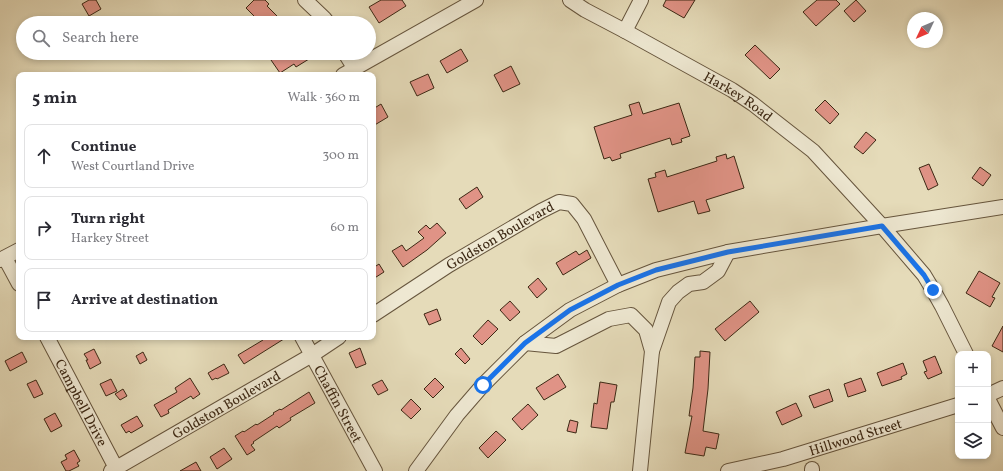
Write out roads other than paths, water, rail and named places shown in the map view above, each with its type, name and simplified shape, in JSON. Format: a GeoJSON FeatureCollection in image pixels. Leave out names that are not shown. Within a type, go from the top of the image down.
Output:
{"type":"FeatureCollection","features":[{"type":"Feature","properties":{"kind":"street"},"geometry":{"type":"LineString","coordinates":[[306,0],[322,16]]}},
{"type":"Feature","properties":{"kind":"street"},"geometry":{"type":"LineString","coordinates":[[376,57],[476,0]]}},
{"type":"Feature","properties":{"kind":"street","name":"Harkey Road"},"geometry":{"type":"LineString","coordinates":[[570,0],[585,10],[732,90],[772,118],[813,151],[882,226],[924,275],[964,351]]}},
{"type":"Feature","properties":{"kind":"street"},"geometry":{"type":"LineString","coordinates":[[626,31],[641,0]]}},
{"type":"Feature","properties":{"kind":"street"},"geometry":{"type":"LineString","coordinates":[[346,60],[349,72],[370,60]]}},
{"type":"Feature","properties":{"kind":"street","name":"Goldston Boulevard"},"geometry":{"type":"LineString","coordinates":[[376,313],[449,265],[559,202],[572,204],[584,219],[618,285]]}},
{"type":"Feature","properties":{"kind":"street"},"geometry":{"type":"LineString","coordinates":[[416,471],[483,385],[525,343],[570,310],[618,285],[656,270],[728,252],[882,226],[1003,208]]}},
{"type":"Feature","properties":{"kind":"street"},"geometry":{"type":"LineString","coordinates":[[16,252],[3,259],[16,279]]}},
{"type":"Feature","properties":{"kind":"street"},"geometry":{"type":"LineString","coordinates":[[640,471],[652,352],[669,302],[678,292],[689,284],[703,282],[718,270],[728,252]]}},
{"type":"Feature","properties":{"kind":"street"},"geometry":{"type":"LineString","coordinates":[[525,343],[556,346],[609,319],[631,315],[646,330],[652,352]]}},
{"type":"Feature","properties":{"kind":"street","name":"Campbell Drive"},"geometry":{"type":"LineString","coordinates":[[49,340],[114,469]]}},
{"type":"Feature","properties":{"kind":"street","name":"Chaffin Street"},"geometry":{"type":"LineString","coordinates":[[304,340],[375,471]]}},
{"type":"Feature","properties":{"kind":"street","name":"Goldston Boulevard"},"geometry":{"type":"LineString","coordinates":[[114,469],[312,355],[334,340]]}},
{"type":"Feature","properties":{"kind":"street"},"geometry":{"type":"LineString","coordinates":[[991,394],[1003,388]]}},
{"type":"Feature","properties":{"kind":"street"},"geometry":{"type":"LineString","coordinates":[[991,405],[1003,428]]}},
{"type":"Feature","properties":{"kind":"street","name":"Hillwood Street"},"geometry":{"type":"LineString","coordinates":[[728,471],[783,459],[955,406]]}}]}
